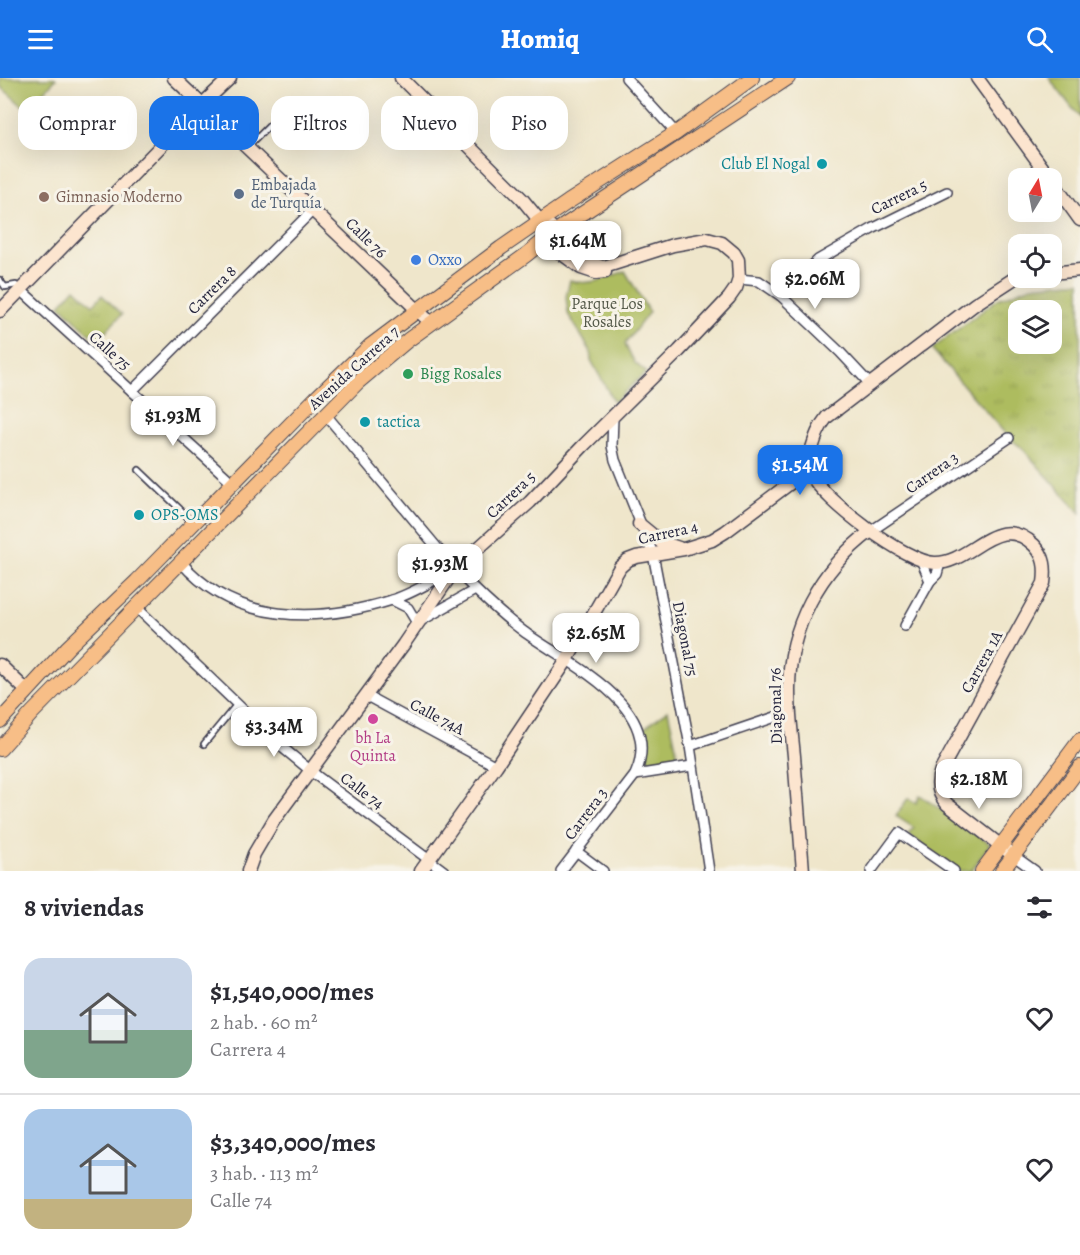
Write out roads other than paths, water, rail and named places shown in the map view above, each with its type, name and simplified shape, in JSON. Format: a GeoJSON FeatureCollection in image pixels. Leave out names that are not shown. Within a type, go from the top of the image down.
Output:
{"type":"FeatureCollection","features":[{"type":"Feature","properties":{"kind":"main road","name":"Avenida Carrera 7"},"geometry":{"type":"LineString","coordinates":[[0,721],[68,647],[346,367],[370,346],[540,221],[676,133],[752,78]]}},
{"type":"Feature","properties":{"kind":"main road","name":"Avenida Carrera 7"},"geometry":{"type":"LineString","coordinates":[[0,749],[32,713],[365,376],[431,323],[526,255],[551,234],[788,78]]}},
{"type":"Feature","properties":{"kind":"main road"},"geometry":{"type":"LineString","coordinates":[[982,871],[1080,740]]}},
{"type":"Feature","properties":{"kind":"main road"},"geometry":{"type":"LineString","coordinates":[[1002,871],[1080,767]]}},
{"type":"Feature","properties":{"kind":"street","name":"Calle 76"},"geometry":{"type":"LineString","coordinates":[[174,78],[193,96]]}},
{"type":"Feature","properties":{"kind":"street"},"geometry":{"type":"LineString","coordinates":[[210,96],[230,78]]}},
{"type":"Feature","properties":{"kind":"street"},"geometry":{"type":"LineString","coordinates":[[401,78],[522,199],[572,262],[588,271],[604,272],[619,263],[673,245],[707,239],[722,243],[738,260],[738,279],[759,281],[781,296],[870,384]]}},
{"type":"Feature","properties":{"kind":"street"},"geometry":{"type":"LineString","coordinates":[[626,78],[676,133]]}},
{"type":"Feature","properties":{"kind":"street"},"geometry":{"type":"LineString","coordinates":[[977,78],[1042,168]]}},
{"type":"Feature","properties":{"kind":"street"},"geometry":{"type":"LineString","coordinates":[[0,311],[156,150]]}},
{"type":"Feature","properties":{"kind":"street","name":"Calle 76"},"geometry":{"type":"LineString","coordinates":[[249,150],[431,323]]}},
{"type":"Feature","properties":{"kind":"street","name":"Carrera 5"},"geometry":{"type":"LineString","coordinates":[[781,296],[818,260],[872,229],[947,192]]}},
{"type":"Feature","properties":{"kind":"street"},"geometry":{"type":"LineString","coordinates":[[1062,195],[1080,220]]}},
{"type":"Feature","properties":{"kind":"street","name":"Carrera 8"},"geometry":{"type":"LineString","coordinates":[[132,391],[313,210]]}},
{"type":"Feature","properties":{"kind":"street"},"geometry":{"type":"LineString","coordinates":[[1062,272],[1080,270]]}},
{"type":"Feature","properties":{"kind":"street","name":"Carrera 5"},"geometry":{"type":"LineString","coordinates":[[248,871],[254,854],[274,820],[455,569],[530,502],[613,418],[729,298],[736,288],[738,279]]}},
{"type":"Feature","properties":{"kind":"street","name":"Carrera 4"},"geometry":{"type":"LineString","coordinates":[[421,871],[496,766],[567,660],[620,567],[632,558],[684,549],[712,540],[797,480],[806,468],[816,433],[826,417],[975,304],[1008,283]]}},
{"type":"Feature","properties":{"kind":"street","name":"Calle 75"},"geometry":{"type":"LineString","coordinates":[[21,290],[233,483]]}},
{"type":"Feature","properties":{"kind":"street"},"geometry":{"type":"LineString","coordinates":[[326,415],[455,569],[476,590],[525,632],[606,687],[625,707],[636,727],[640,743],[640,758],[635,775],[692,766]]}},
{"type":"Feature","properties":{"kind":"street","name":"Diagonal 75"},"geometry":{"type":"LineString","coordinates":[[613,418],[612,446],[615,460],[653,554],[690,746],[709,871]]}},
{"type":"Feature","properties":{"kind":"street","name":"Carrera 3"},"geometry":{"type":"LineString","coordinates":[[871,531],[1009,438]]}},
{"type":"Feature","properties":{"kind":"street"},"geometry":{"type":"LineString","coordinates":[[808,459],[815,480],[871,531],[909,556],[922,562],[940,563],[938,574],[930,581],[905,626]]}},
{"type":"Feature","properties":{"kind":"street"},"geometry":{"type":"LineString","coordinates":[[797,480],[806,478],[815,480]]}},
{"type":"Feature","properties":{"kind":"street"},"geometry":{"type":"LineString","coordinates":[[639,524],[661,542],[684,549]]}},
{"type":"Feature","properties":{"kind":"street","name":"Diagonal 76"},"geometry":{"type":"LineString","coordinates":[[803,871],[790,712],[790,671],[794,650],[805,610],[826,574],[839,558],[871,531]]}},
{"type":"Feature","properties":{"kind":"street","name":"Carrera 1A"},"geometry":{"type":"LineString","coordinates":[[940,563],[955,560],[989,537],[1014,534],[1030,541],[1041,554],[1045,565],[1044,583],[941,770],[938,783],[940,795],[947,804],[1000,846]]}},
{"type":"Feature","properties":{"kind":"street"},"geometry":{"type":"LineString","coordinates":[[181,562],[201,583],[220,596],[243,606],[278,613],[322,615],[392,600],[455,569]]}},
{"type":"Feature","properties":{"kind":"street"},"geometry":{"type":"LineString","coordinates":[[922,562],[930,581]]}},
{"type":"Feature","properties":{"kind":"street"},"geometry":{"type":"LineString","coordinates":[[392,600],[408,608],[417,623],[476,590]]}},
{"type":"Feature","properties":{"kind":"street","name":"Calle 74"},"geometry":{"type":"LineString","coordinates":[[136,607],[283,748],[444,871]]}},
{"type":"Feature","properties":{"kind":"street"},"geometry":{"type":"LineString","coordinates":[[0,665],[27,691]]}},
{"type":"Feature","properties":{"kind":"street","name":"Calle 74A"},"geometry":{"type":"LineString","coordinates":[[365,695],[496,766]]}},
{"type":"Feature","properties":{"kind":"street"},"geometry":{"type":"LineString","coordinates":[[690,746],[790,712]]}},
{"type":"Feature","properties":{"kind":"street","name":"Carrera 3"},"geometry":{"type":"LineString","coordinates":[[561,871],[635,775]]}},
{"type":"Feature","properties":{"kind":"street"},"geometry":{"type":"LineString","coordinates":[[871,871],[899,833],[954,871]]}},
{"type":"Feature","properties":{"kind":"street"},"geometry":{"type":"LineString","coordinates":[[1000,846],[1035,871]]}},
{"type":"Feature","properties":{"kind":"street"},"geometry":{"type":"LineString","coordinates":[[576,851],[603,871]]}},
{"type":"Feature","properties":{"kind":"lane"},"geometry":{"type":"LineString","coordinates":[[259,136],[271,124]]}},
{"type":"Feature","properties":{"kind":"lane"},"geometry":{"type":"LineString","coordinates":[[0,280],[5,287],[16,285],[21,290]]}},
{"type":"Feature","properties":{"kind":"lane"},"geometry":{"type":"LineString","coordinates":[[139,470],[183,512],[192,524]]}},
{"type":"Feature","properties":{"kind":"lane"},"geometry":{"type":"LineString","coordinates":[[204,744],[237,704]]}},
{"type":"Feature","properties":{"kind":"place","name":"Club El Nogal"},"geometry":{"type":"Point","coordinates":[822,164]}},
{"type":"Feature","properties":{"kind":"place","name":"Embajada de Turquía"},"geometry":{"type":"Point","coordinates":[239,194]}},
{"type":"Feature","properties":{"kind":"place","name":"Gimnasio Moderno"},"geometry":{"type":"Point","coordinates":[44,197]}},
{"type":"Feature","properties":{"kind":"place","name":"Oxxo"},"geometry":{"type":"Point","coordinates":[416,260]}},
{"type":"Feature","properties":{"kind":"place","name":"Bigg Rosales"},"geometry":{"type":"Point","coordinates":[408,374]}},
{"type":"Feature","properties":{"kind":"place","name":"tactica"},"geometry":{"type":"Point","coordinates":[365,422]}},
{"type":"Feature","properties":{"kind":"place","name":"OPS-OMS"},"geometry":{"type":"Point","coordinates":[139,515]}},
{"type":"Feature","properties":{"kind":"place","name":"bh La Quinta"},"geometry":{"type":"Point","coordinates":[373,719]}},
{"type":"Feature","properties":{"kind":"park label","name":"Parque Los Rosales"},"geometry":{"type":"Point","coordinates":[607,313]}}]}
